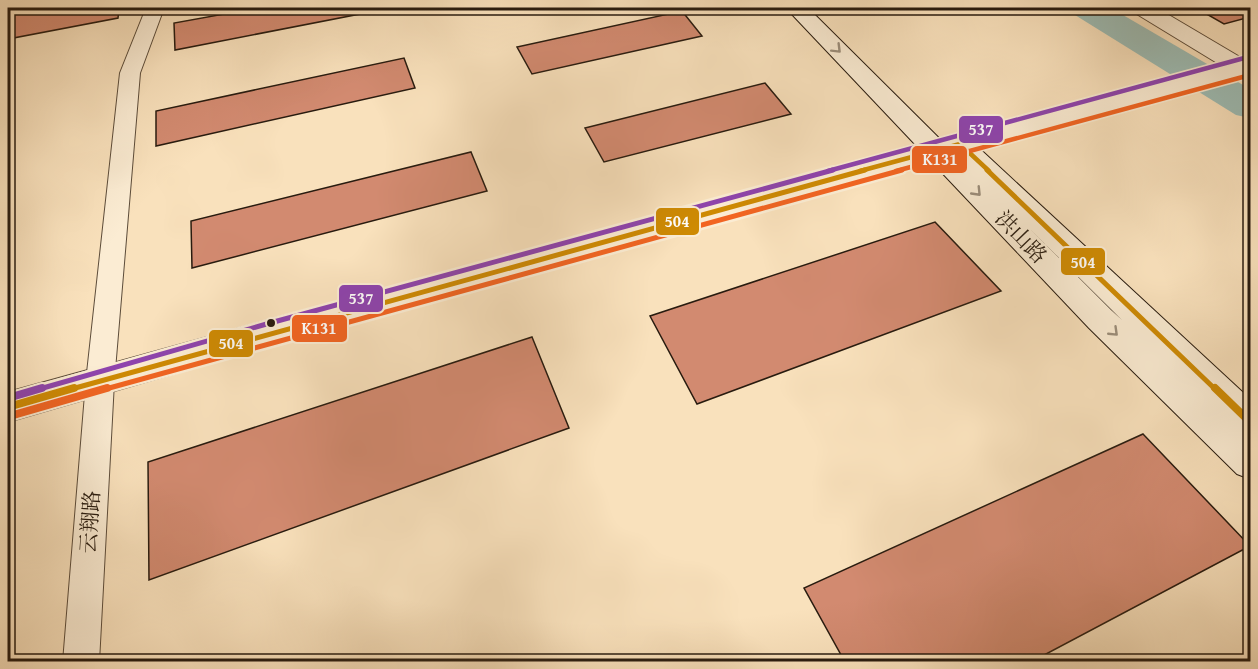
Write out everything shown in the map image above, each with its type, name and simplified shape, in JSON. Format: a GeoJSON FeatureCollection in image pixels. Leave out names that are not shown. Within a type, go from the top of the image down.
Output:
{"type":"FeatureCollection","features":[{"type":"Feature","properties":{"kind":"street","name":"云翔路"},"geometry":{"type":"LineString","coordinates":[[81,662],[100,382],[130,73],[155,8]]}},
{"type":"Feature","properties":{"kind":"street","name":"洪山路"},"geometry":{"type":"LineString","coordinates":[[796,8],[1251,422]]}},
{"type":"Feature","properties":{"kind":"street","name":"洪山路"},"geometry":{"type":"LineString","coordinates":[[821,8],[1100,319],[1251,462]]}},
{"type":"Feature","properties":{"kind":"street"},"geometry":{"type":"LineString","coordinates":[[1143,8],[1246,67]]}},
{"type":"Feature","properties":{"kind":"street"},"geometry":{"type":"LineString","coordinates":[[8,407],[272,332],[1246,67]]}},
{"type":"Feature","properties":{"kind":"building"},"geometry":{"type":"Polygon","coordinates":[[[51,8],[119,8],[118,18],[8,39],[8,15],[51,8]]]}},
{"type":"Feature","properties":{"kind":"building"},"geometry":{"type":"Polygon","coordinates":[[[258,8],[391,8],[175,50],[174,23],[258,8]]]}},
{"type":"Feature","properties":{"kind":"building"},"geometry":{"type":"Polygon","coordinates":[[[1196,8],[1250,8],[1250,17],[1224,24],[1196,8]]]}},
{"type":"Feature","properties":{"kind":"building"},"geometry":{"type":"Polygon","coordinates":[[[682,11],[702,36],[532,74],[517,47],[682,11]]]}},
{"type":"Feature","properties":{"kind":"building"},"geometry":{"type":"Polygon","coordinates":[[[404,58],[415,88],[156,146],[156,111],[404,58]]]}},
{"type":"Feature","properties":{"kind":"building"},"geometry":{"type":"Polygon","coordinates":[[[765,83],[791,114],[604,162],[585,128],[765,83]]]}},
{"type":"Feature","properties":{"kind":"building"},"geometry":{"type":"Polygon","coordinates":[[[471,152],[487,191],[192,268],[191,221],[471,152]]]}},
{"type":"Feature","properties":{"kind":"building"},"geometry":{"type":"Polygon","coordinates":[[[935,222],[1001,291],[697,404],[650,316],[935,222]]]}},
{"type":"Feature","properties":{"kind":"building"},"geometry":{"type":"Polygon","coordinates":[[[532,337],[569,428],[149,580],[148,462],[532,337]]]}},
{"type":"Feature","properties":{"kind":"building"},"geometry":{"type":"Polygon","coordinates":[[[1143,434],[1250,546],[1031,662],[845,662],[804,588],[1143,434]]]}},
{"type":"Feature","properties":{"kind":"waterway"},"geometry":{"type":"LineString","coordinates":[[1087,8],[1250,106]]}},
{"type":"Feature","properties":{"kind":"transit line","name":"537"},"geometry":{"type":"LineString","coordinates":[[8,398],[270,323],[1248,57]]}},
{"type":"Feature","properties":{"kind":"transit line","name":"K131"},"geometry":{"type":"LineString","coordinates":[[10,416],[274,341],[1250,75]]}},
{"type":"Feature","properties":{"kind":"transit line","name":"504"},"geometry":{"type":"LineString","coordinates":[[8,407],[272,332],[960,144],[1250,422]]}}]}
